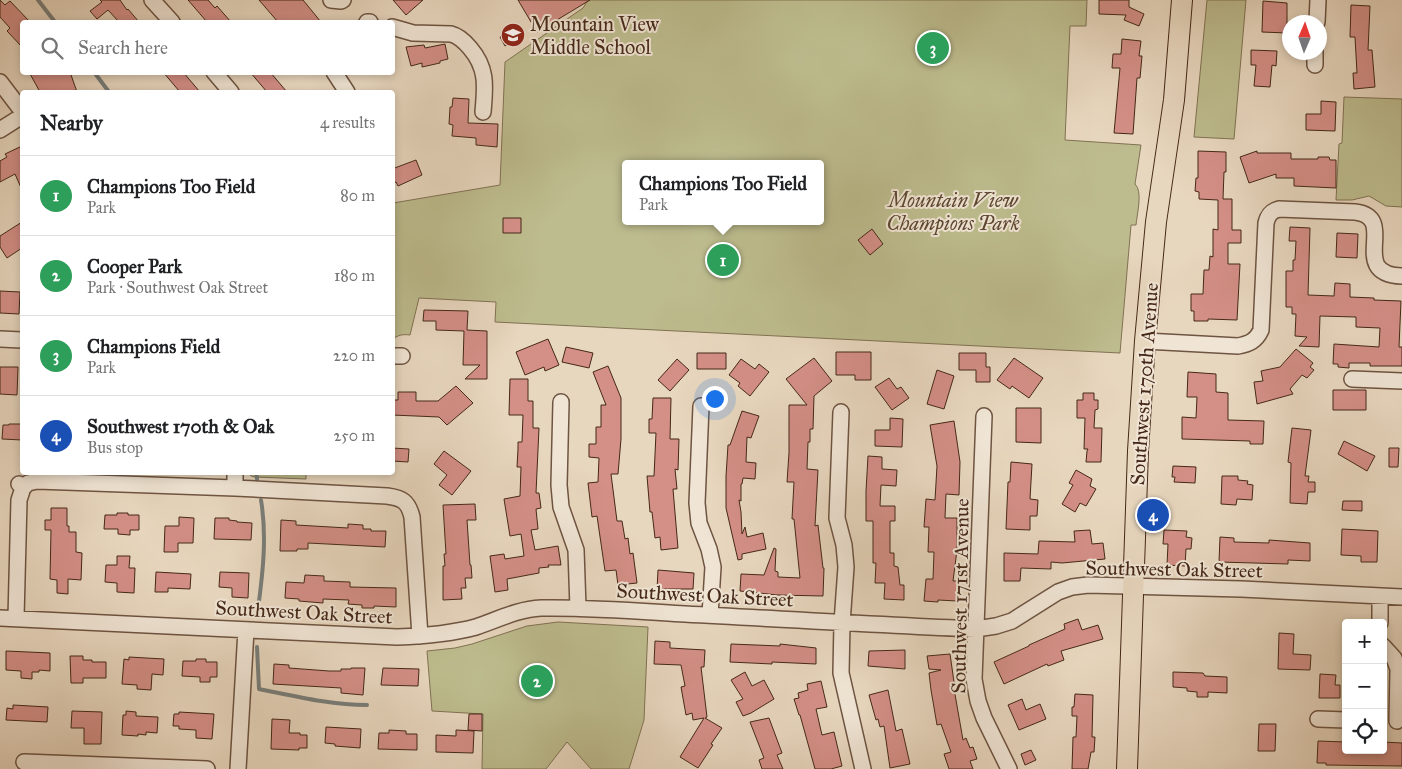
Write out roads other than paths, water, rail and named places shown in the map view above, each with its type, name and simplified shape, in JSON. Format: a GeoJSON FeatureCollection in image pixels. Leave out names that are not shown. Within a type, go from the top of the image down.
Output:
{"type":"FeatureCollection","features":[{"type":"Feature","properties":{"kind":"main road","name":"Southwest 170th Avenue"},"geometry":{"type":"LineString","coordinates":[[1127,769],[1138,451],[1145,341],[1156,222],[1174,100],[1182,0]]}},
{"type":"Feature","properties":{"kind":"street"},"geometry":{"type":"LineString","coordinates":[[152,0],[170,20]]}},
{"type":"Feature","properties":{"kind":"street"},"geometry":{"type":"LineString","coordinates":[[331,0],[343,0]]}},
{"type":"Feature","properties":{"kind":"street"},"geometry":{"type":"LineString","coordinates":[[1317,15],[1318,0]]}},
{"type":"Feature","properties":{"kind":"street"},"geometry":{"type":"LineString","coordinates":[[395,28],[413,33],[451,34],[467,45],[478,59],[484,74],[483,112]]}},
{"type":"Feature","properties":{"kind":"street"},"geometry":{"type":"LineString","coordinates":[[217,75],[229,90]]}},
{"type":"Feature","properties":{"kind":"street"},"geometry":{"type":"LineString","coordinates":[[336,75],[346,90]]}},
{"type":"Feature","properties":{"kind":"street"},"geometry":{"type":"LineString","coordinates":[[0,82],[20,108]]}},
{"type":"Feature","properties":{"kind":"street"},"geometry":{"type":"LineString","coordinates":[[0,130],[20,117]]}},
{"type":"Feature","properties":{"kind":"street"},"geometry":{"type":"LineString","coordinates":[[1145,341],[1238,346],[1246,345],[1259,336],[1261,330],[1266,223],[1267,217],[1273,209],[1355,212],[1371,216],[1374,225],[1375,260],[1379,270],[1402,276]]}},
{"type":"Feature","properties":{"kind":"street"},"geometry":{"type":"LineString","coordinates":[[0,339],[20,340]]}},
{"type":"Feature","properties":{"kind":"street"},"geometry":{"type":"LineString","coordinates":[[1352,379],[1402,381]]}},
{"type":"Feature","properties":{"kind":"street"},"geometry":{"type":"LineString","coordinates":[[561,402],[559,485],[561,507],[576,550],[578,608]]}},
{"type":"Feature","properties":{"kind":"street"},"geometry":{"type":"LineString","coordinates":[[701,406],[697,503],[699,524],[709,549],[713,567],[710,615]]}},
{"type":"Feature","properties":{"kind":"street"},"geometry":{"type":"LineString","coordinates":[[841,412],[837,518],[844,545],[846,567],[841,673],[863,769]]}},
{"type":"Feature","properties":{"kind":"street","name":"Southwest 171st Avenue"},"geometry":{"type":"LineString","coordinates":[[984,416],[974,679],[978,701],[984,718],[1009,769]]}},
{"type":"Feature","properties":{"kind":"street"},"geometry":{"type":"LineString","coordinates":[[235,488],[236,475]]}},
{"type":"Feature","properties":{"kind":"street"},"geometry":{"type":"LineString","coordinates":[[16,618],[21,486],[37,481],[235,488],[387,496],[399,498],[405,502],[410,508],[412,517],[420,636]]}},
{"type":"Feature","properties":{"kind":"street","name":"Southwest Oak Street"},"geometry":{"type":"LineString","coordinates":[[0,618],[246,630],[330,632],[397,637],[420,636],[461,630],[532,609],[578,608],[976,629],[1012,621],[1058,592],[1072,587],[1088,585],[1241,589],[1402,597]]}},
{"type":"Feature","properties":{"kind":"street"},"geometry":{"type":"LineString","coordinates":[[1380,596],[1380,619]]}},
{"type":"Feature","properties":{"kind":"street"},"geometry":{"type":"LineString","coordinates":[[238,769],[246,630]]}},
{"type":"Feature","properties":{"kind":"street"},"geometry":{"type":"LineString","coordinates":[[1387,650],[1394,658],[1398,669],[1394,721]]}},
{"type":"Feature","properties":{"kind":"street"},"geometry":{"type":"LineString","coordinates":[[1318,719],[1342,720]]}},
{"type":"Feature","properties":{"kind":"street"},"geometry":{"type":"LineString","coordinates":[[24,762],[207,769]]}},
{"type":"Feature","properties":{"kind":"waterway"},"geometry":{"type":"LineString","coordinates":[[38,0],[53,20]]}},
{"type":"Feature","properties":{"kind":"waterway"},"geometry":{"type":"LineString","coordinates":[[96,75],[108,90]]}},
{"type":"Feature","properties":{"kind":"waterway"},"geometry":{"type":"LineString","coordinates":[[256,475],[257,479]]}},
{"type":"Feature","properties":{"kind":"waterway"},"geometry":{"type":"LineString","coordinates":[[258,609],[264,541],[261,500]]}},
{"type":"Feature","properties":{"kind":"waterway"},"geometry":{"type":"LineString","coordinates":[[257,647],[259,689],[326,702],[367,705]]}},
{"type":"Feature","properties":{"kind":"place","name":"Mountain View Middle School"},"geometry":{"type":"Point","coordinates":[513,35]}},
{"type":"Feature","properties":{"kind":"place","name":"Champions Field"},"geometry":{"type":"Point","coordinates":[933,48]}},
{"type":"Feature","properties":{"kind":"place","name":"Champions Too Field"},"geometry":{"type":"Point","coordinates":[723,260]}},
{"type":"Feature","properties":{"kind":"place","name":"Southwest 170th & Oak"},"geometry":{"type":"Point","coordinates":[1153,515]}},
{"type":"Feature","properties":{"kind":"place","name":"Cooper Park"},"geometry":{"type":"Point","coordinates":[537,681]}},
{"type":"Feature","properties":{"kind":"park label","name":"Mountain View Champions Park"},"geometry":{"type":"Point","coordinates":[953,212]}}]}
